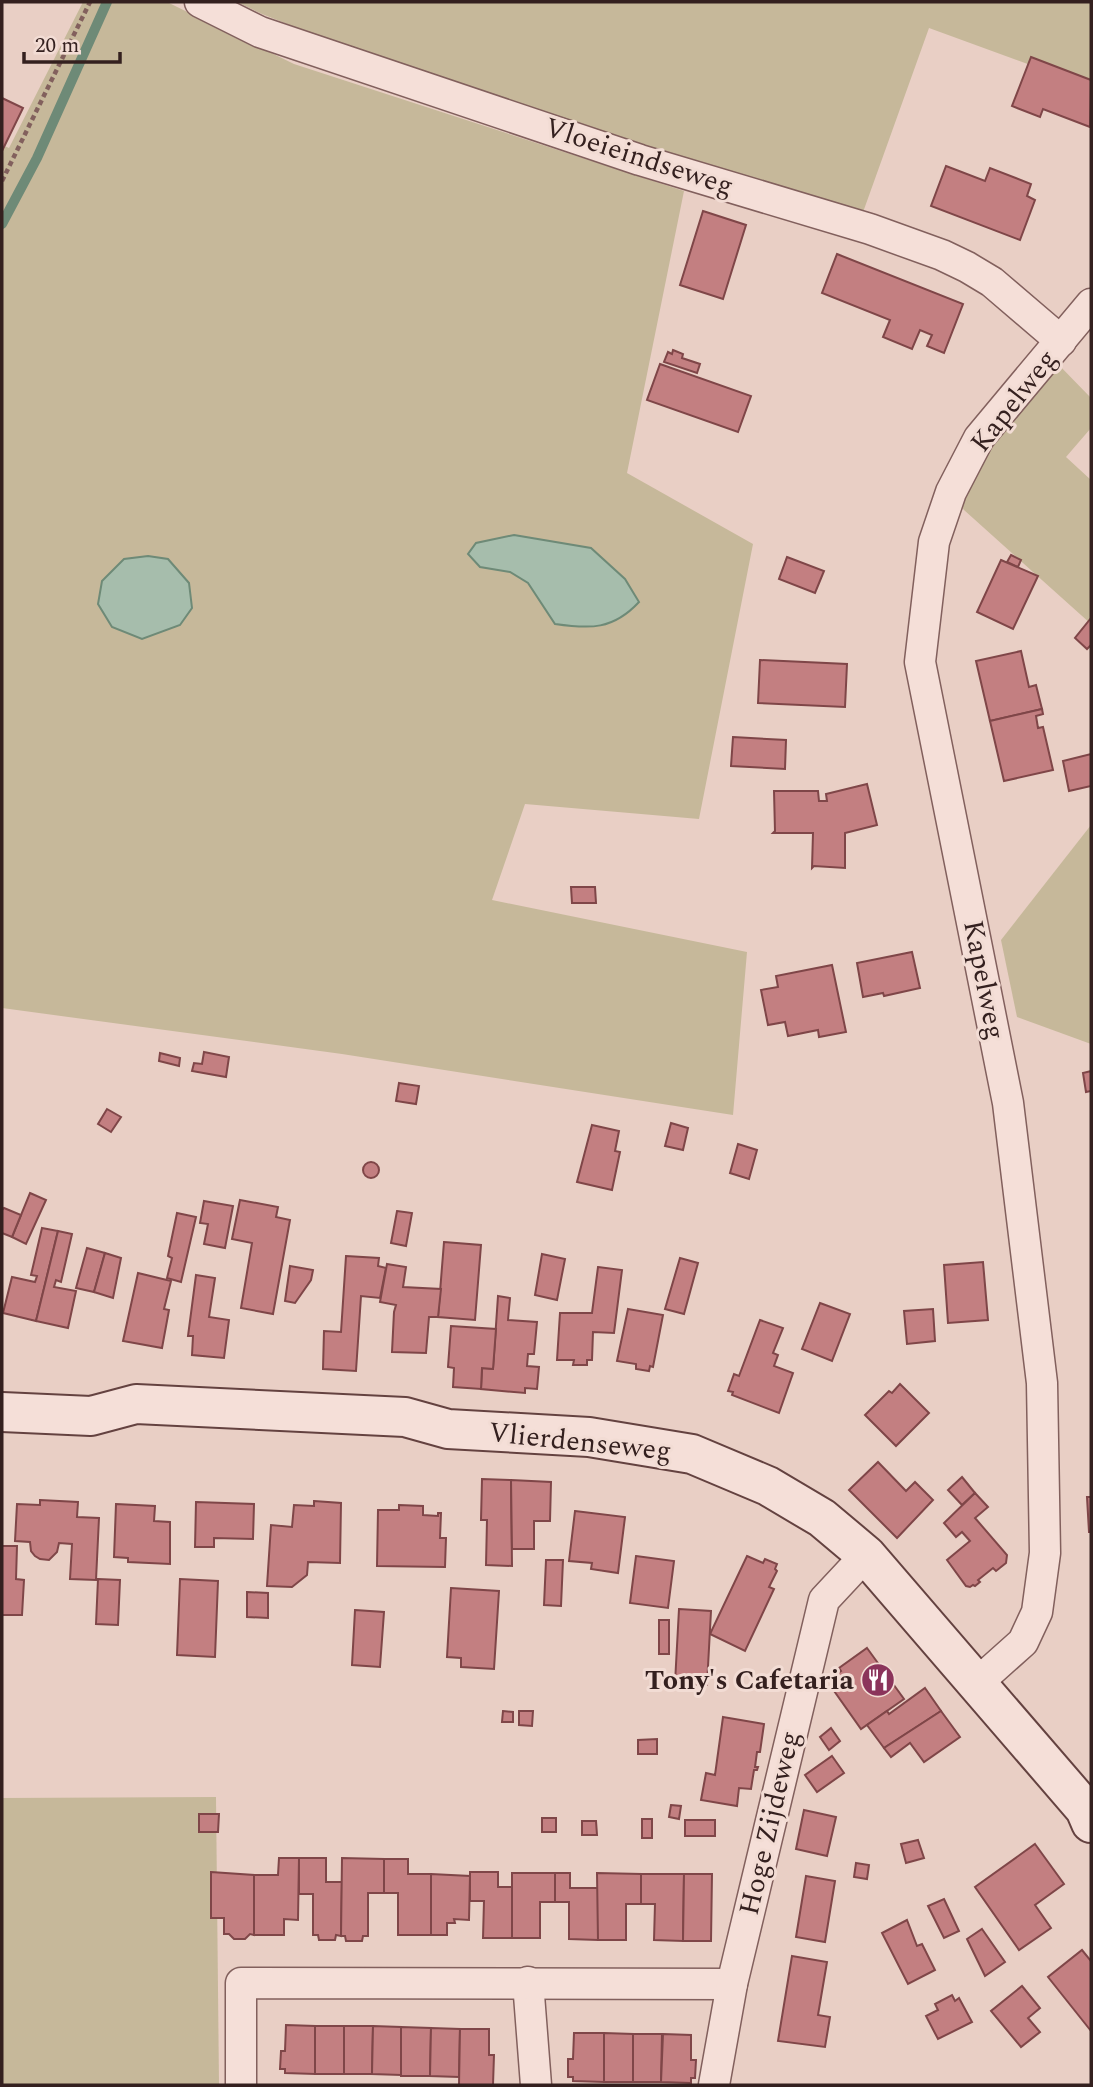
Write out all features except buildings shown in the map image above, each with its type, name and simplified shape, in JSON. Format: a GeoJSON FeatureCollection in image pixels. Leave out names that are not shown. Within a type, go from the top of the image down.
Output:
{"type":"FeatureCollection","features":[{"type":"Feature","properties":{"kind":"street","name":"Vloeieindseweg"},"geometry":{"type":"LineString","coordinates":[[200,2],[260,32],[640,160],[870,229],[942,255],[992,282],[1061,341]]}},
{"type":"Feature","properties":{"kind":"street","name":"Kapelweg"},"geometry":{"type":"LineString","coordinates":[[976,1684],[1023,1642],[1037,1612],[1045,1553],[1042,1383],[1008,1103],[920,662],[934,542],[951,492],[979,438],[1091,304]]}},
{"type":"Feature","properties":{"kind":"street","name":"Vlierdenseweg"},"geometry":{"type":"LineString","coordinates":[[2,1412],[92,1416],[136,1404],[405,1417],[447,1429],[602,1439],[692,1454],[768,1486],[822,1518],[866,1555],[1085,1809],[1091,1824]]}},
{"type":"Feature","properties":{"kind":"street","name":"Hoge Zijdeweg"},"geometry":{"type":"LineString","coordinates":[[714,2085],[732,1984],[824,1600],[866,1555]]}},
{"type":"Feature","properties":{"kind":"street"},"geometry":{"type":"LineString","coordinates":[[528,1982],[536,2085]]}},
{"type":"Feature","properties":{"kind":"street"},"geometry":{"type":"LineString","coordinates":[[241,2085],[241,1983],[732,1984]]}},
{"type":"Feature","properties":{"kind":"path"},"geometry":{"type":"LineString","coordinates":[[2,181],[90,2]]}},
{"type":"Feature","properties":{"kind":"shaded area"},"geometry":{"type":"Polygon","coordinates":[[[83,2],[167,2],[294,64],[684,191],[627,473],[753,544],[699,819],[525,804],[492,900],[747,952],[733,1115],[342,1054],[2,1008],[2,145],[9,148],[83,2]]]}},
{"type":"Feature","properties":{"kind":"shaded area"},"geometry":{"type":"Polygon","coordinates":[[[237,2],[1091,2],[1091,87],[929,28],[862,215],[393,66],[237,2]]]}},
{"type":"Feature","properties":{"kind":"shaded area"},"geometry":{"type":"Polygon","coordinates":[[[1056,362],[1091,398],[1091,428],[1066,457],[1091,480],[1091,624],[960,504],[967,485],[989,448],[1056,362]]]}},
{"type":"Feature","properties":{"kind":"shaded area"},"geometry":{"type":"Polygon","coordinates":[[[514,535],[591,548],[625,579],[639,602],[610,623],[590,627],[555,624],[528,583],[510,572],[480,567],[468,554],[476,543],[514,535]]]}},
{"type":"Feature","properties":{"kind":"shaded area"},"geometry":{"type":"Polygon","coordinates":[[[148,556],[168,559],[189,583],[192,608],[180,625],[142,639],[112,627],[98,604],[102,581],[124,559],[148,556]]]}},
{"type":"Feature","properties":{"kind":"shaded area"},"geometry":{"type":"Polygon","coordinates":[[[1091,825],[1091,1044],[1017,1017],[1001,940],[1091,825]]]}},
{"type":"Feature","properties":{"kind":"shaded area"},"geometry":{"type":"Polygon","coordinates":[[[216,1797],[219,2085],[2,2085],[2,1798],[216,1797]]]}},
{"type":"Feature","properties":{"kind":"waterway"},"geometry":{"type":"LineString","coordinates":[[2,224],[37,158],[107,2]]}},
{"type":"Feature","properties":{"kind":"place","name":"Tony's Cafetaria"},"geometry":{"type":"Point","coordinates":[878,1680]}}]}
